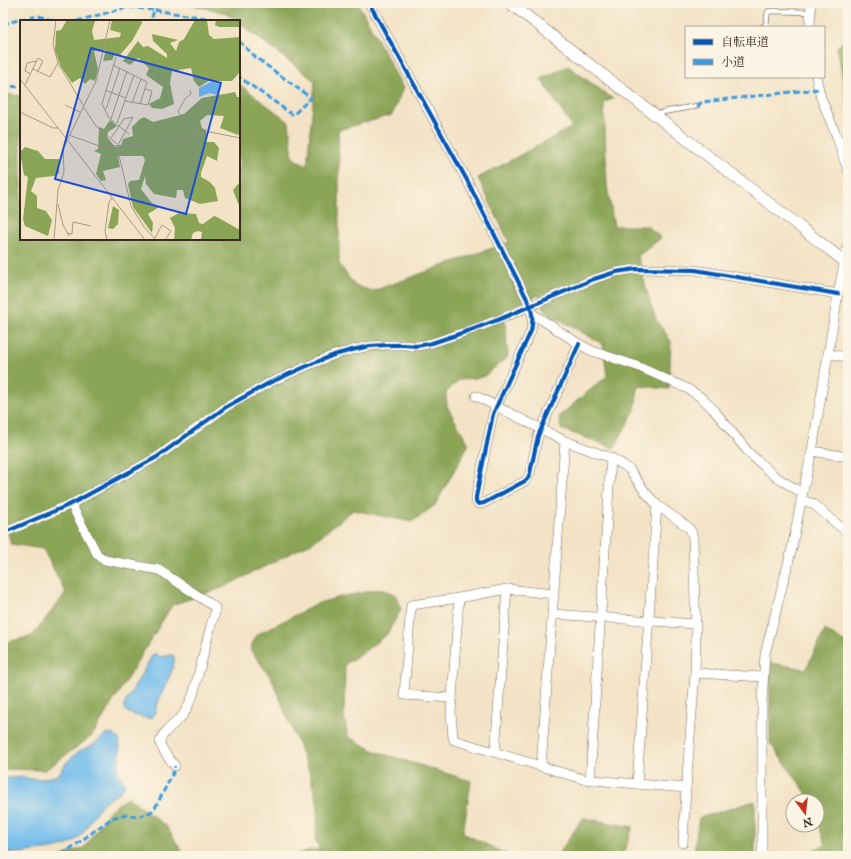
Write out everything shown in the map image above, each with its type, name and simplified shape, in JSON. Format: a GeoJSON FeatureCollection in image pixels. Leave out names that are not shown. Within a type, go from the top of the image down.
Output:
{"type":"FeatureCollection","features":[{"type":"Feature","properties":{"kind":"street"},"geometry":{"type":"LineString","coordinates":[[369,3],[468,182],[532,310],[533,322],[531,331],[493,414],[476,497],[476,502],[479,504],[484,503],[528,478],[538,436],[578,344]]}},
{"type":"Feature","properties":{"kind":"street"},"geometry":{"type":"LineString","coordinates":[[510,3],[846,263]]}},
{"type":"Feature","properties":{"kind":"street"},"geometry":{"type":"LineString","coordinates":[[810,26],[811,8]]}},
{"type":"Feature","properties":{"kind":"street"},"geometry":{"type":"LineString","coordinates":[[816,78],[848,171]]}},
{"type":"Feature","properties":{"kind":"street"},"geometry":{"type":"LineString","coordinates":[[762,856],[762,703],[765,654],[792,548],[812,451],[838,294],[846,263],[848,244]]}},
{"type":"Feature","properties":{"kind":"street"},"geometry":{"type":"LineString","coordinates":[[3,533],[71,504],[157,457],[226,407],[270,383],[314,363],[346,352],[370,346],[417,346],[432,343],[532,310],[594,279],[616,272],[636,270],[695,270],[838,294]]}},
{"type":"Feature","properties":{"kind":"street"},"geometry":{"type":"LineString","coordinates":[[532,310],[578,344],[592,351],[637,366],[688,389],[702,398],[713,409],[749,453],[776,477],[799,491],[808,502],[813,504],[848,533]]}},
{"type":"Feature","properties":{"kind":"street"},"geometry":{"type":"LineString","coordinates":[[828,354],[848,357]]}},
{"type":"Feature","properties":{"kind":"street"},"geometry":{"type":"LineString","coordinates":[[476,396],[541,430],[565,441],[611,458],[622,464],[629,469],[657,506],[688,527],[691,531],[693,538],[696,624],[695,673],[683,843]]}},
{"type":"Feature","properties":{"kind":"street"},"geometry":{"type":"LineString","coordinates":[[541,766],[565,441]]}},
{"type":"Feature","properties":{"kind":"street"},"geometry":{"type":"LineString","coordinates":[[812,451],[848,457]]}},
{"type":"Feature","properties":{"kind":"street"},"geometry":{"type":"LineString","coordinates":[[590,780],[611,458]]}},
{"type":"Feature","properties":{"kind":"street"},"geometry":{"type":"LineString","coordinates":[[71,504],[95,550],[101,558],[109,561],[159,570],[215,608],[215,613],[190,703],[177,722],[162,736],[160,740],[160,745],[176,766]]}},
{"type":"Feature","properties":{"kind":"street"},"geometry":{"type":"LineString","coordinates":[[637,784],[657,506]]}},
{"type":"Feature","properties":{"kind":"street"},"geometry":{"type":"LineString","coordinates":[[452,698],[404,695],[411,604],[459,598],[507,588],[553,594]]}},
{"type":"Feature","properties":{"kind":"street"},"geometry":{"type":"LineString","coordinates":[[495,752],[507,588]]}},
{"type":"Feature","properties":{"kind":"street"},"geometry":{"type":"LineString","coordinates":[[459,598],[451,713],[454,740],[590,780],[686,788]]}},
{"type":"Feature","properties":{"kind":"street"},"geometry":{"type":"LineString","coordinates":[[552,614],[696,624]]}},
{"type":"Feature","properties":{"kind":"street"},"geometry":{"type":"LineString","coordinates":[[695,673],[763,677]]}},
{"type":"Feature","properties":{"kind":"lane"},"geometry":{"type":"LineString","coordinates":[[765,26],[769,11],[811,8]]}},
{"type":"Feature","properties":{"kind":"lane"},"geometry":{"type":"LineString","coordinates":[[656,116],[663,112],[697,106]]}},
{"type":"Feature","properties":{"kind":"green space"},"geometry":{"type":"Polygon","coordinates":[[[186,3],[358,3],[403,88],[392,115],[338,130],[339,264],[355,286],[373,291],[509,242],[478,178],[572,127],[541,79],[568,66],[613,99],[604,102],[607,186],[614,226],[647,226],[661,238],[638,256],[656,320],[671,341],[669,389],[638,386],[635,410],[614,448],[561,429],[559,416],[607,376],[603,344],[546,312],[539,295],[504,311],[508,357],[483,377],[459,380],[446,393],[447,406],[469,444],[435,505],[412,522],[353,510],[313,542],[222,588],[172,605],[92,736],[45,770],[3,769],[3,643],[32,636],[66,593],[43,549],[11,544],[3,514],[3,94],[20,96],[20,240],[240,240],[240,85],[289,122],[293,158],[307,166],[315,81],[240,24],[240,20],[235,20],[226,13],[186,3]]]}},
{"type":"Feature","properties":{"kind":"green space"},"geometry":{"type":"Polygon","coordinates":[[[848,36],[848,108],[837,47],[848,36]]]}},
{"type":"Feature","properties":{"kind":"green space"},"geometry":{"type":"Polygon","coordinates":[[[380,589],[395,594],[401,610],[387,634],[345,664],[344,717],[348,737],[377,752],[471,781],[463,833],[510,856],[292,856],[306,851],[320,849],[316,841],[318,806],[310,774],[272,679],[250,649],[256,635],[319,603],[344,596],[380,589]]]}},
{"type":"Feature","properties":{"kind":"green space"},"geometry":{"type":"Polygon","coordinates":[[[825,630],[848,645],[848,856],[797,856],[826,845],[821,833],[825,833],[825,793],[806,793],[770,743],[770,663],[806,669],[825,630]]]}},
{"type":"Feature","properties":{"kind":"green space"},"geometry":{"type":"Polygon","coordinates":[[[128,797],[166,826],[185,856],[62,856],[85,847],[110,810],[128,797]]]}},
{"type":"Feature","properties":{"kind":"green space"},"geometry":{"type":"Polygon","coordinates":[[[755,801],[755,856],[693,856],[699,818],[755,801]]]}},
{"type":"Feature","properties":{"kind":"green space"},"geometry":{"type":"Polygon","coordinates":[[[583,818],[633,827],[622,856],[557,856],[583,818]]]}},
{"type":"Feature","properties":{"kind":"water"},"geometry":{"type":"Polygon","coordinates":[[[154,654],[157,654],[160,657],[170,655],[174,656],[174,662],[154,715],[152,718],[146,718],[126,711],[124,709],[124,705],[154,654]]]}},
{"type":"Feature","properties":{"kind":"water"},"geometry":{"type":"Polygon","coordinates":[[[107,734],[112,734],[119,739],[120,743],[117,771],[125,784],[121,791],[101,805],[81,835],[70,844],[57,848],[16,853],[5,851],[3,841],[3,778],[22,777],[39,779],[56,776],[71,758],[81,750],[93,745],[107,734]]]}},
{"type":"Feature","properties":{"kind":"marked path"},"geometry":{"type":"LineString","coordinates":[[158,3],[154,10],[214,20]]}},
{"type":"Feature","properties":{"kind":"marked path"},"geometry":{"type":"LineString","coordinates":[[81,20],[128,7],[154,10],[151,20]]}},
{"type":"Feature","properties":{"kind":"marked path"},"geometry":{"type":"LineString","coordinates":[[3,24],[38,16],[52,20]]}},
{"type":"Feature","properties":{"kind":"marked path"},"geometry":{"type":"LineString","coordinates":[[240,42],[255,57],[311,98],[293,115],[240,78]]}},
{"type":"Feature","properties":{"kind":"marked path"},"geometry":{"type":"LineString","coordinates":[[3,86],[20,87]]}},
{"type":"Feature","properties":{"kind":"marked path"},"geometry":{"type":"LineString","coordinates":[[697,106],[702,102],[819,89]]}},
{"type":"Feature","properties":{"kind":"marked path"},"geometry":{"type":"LineString","coordinates":[[34,856],[66,852],[112,818],[123,815],[140,816],[151,812],[155,808],[173,773],[175,766]]}},
{"type":"Feature","properties":{"kind":"cycle path"},"geometry":{"type":"LineString","coordinates":[[369,3],[468,182],[526,297],[532,314],[531,331],[493,414],[476,497],[476,502],[479,504],[484,503],[528,478],[538,436],[579,344]]}},
{"type":"Feature","properties":{"kind":"cycle path"},"geometry":{"type":"LineString","coordinates":[[3,533],[71,504],[157,457],[226,407],[269,383],[314,363],[334,355],[370,346],[417,346],[432,343],[500,319],[594,279],[616,272],[636,269],[695,270],[838,294]]}}]}
